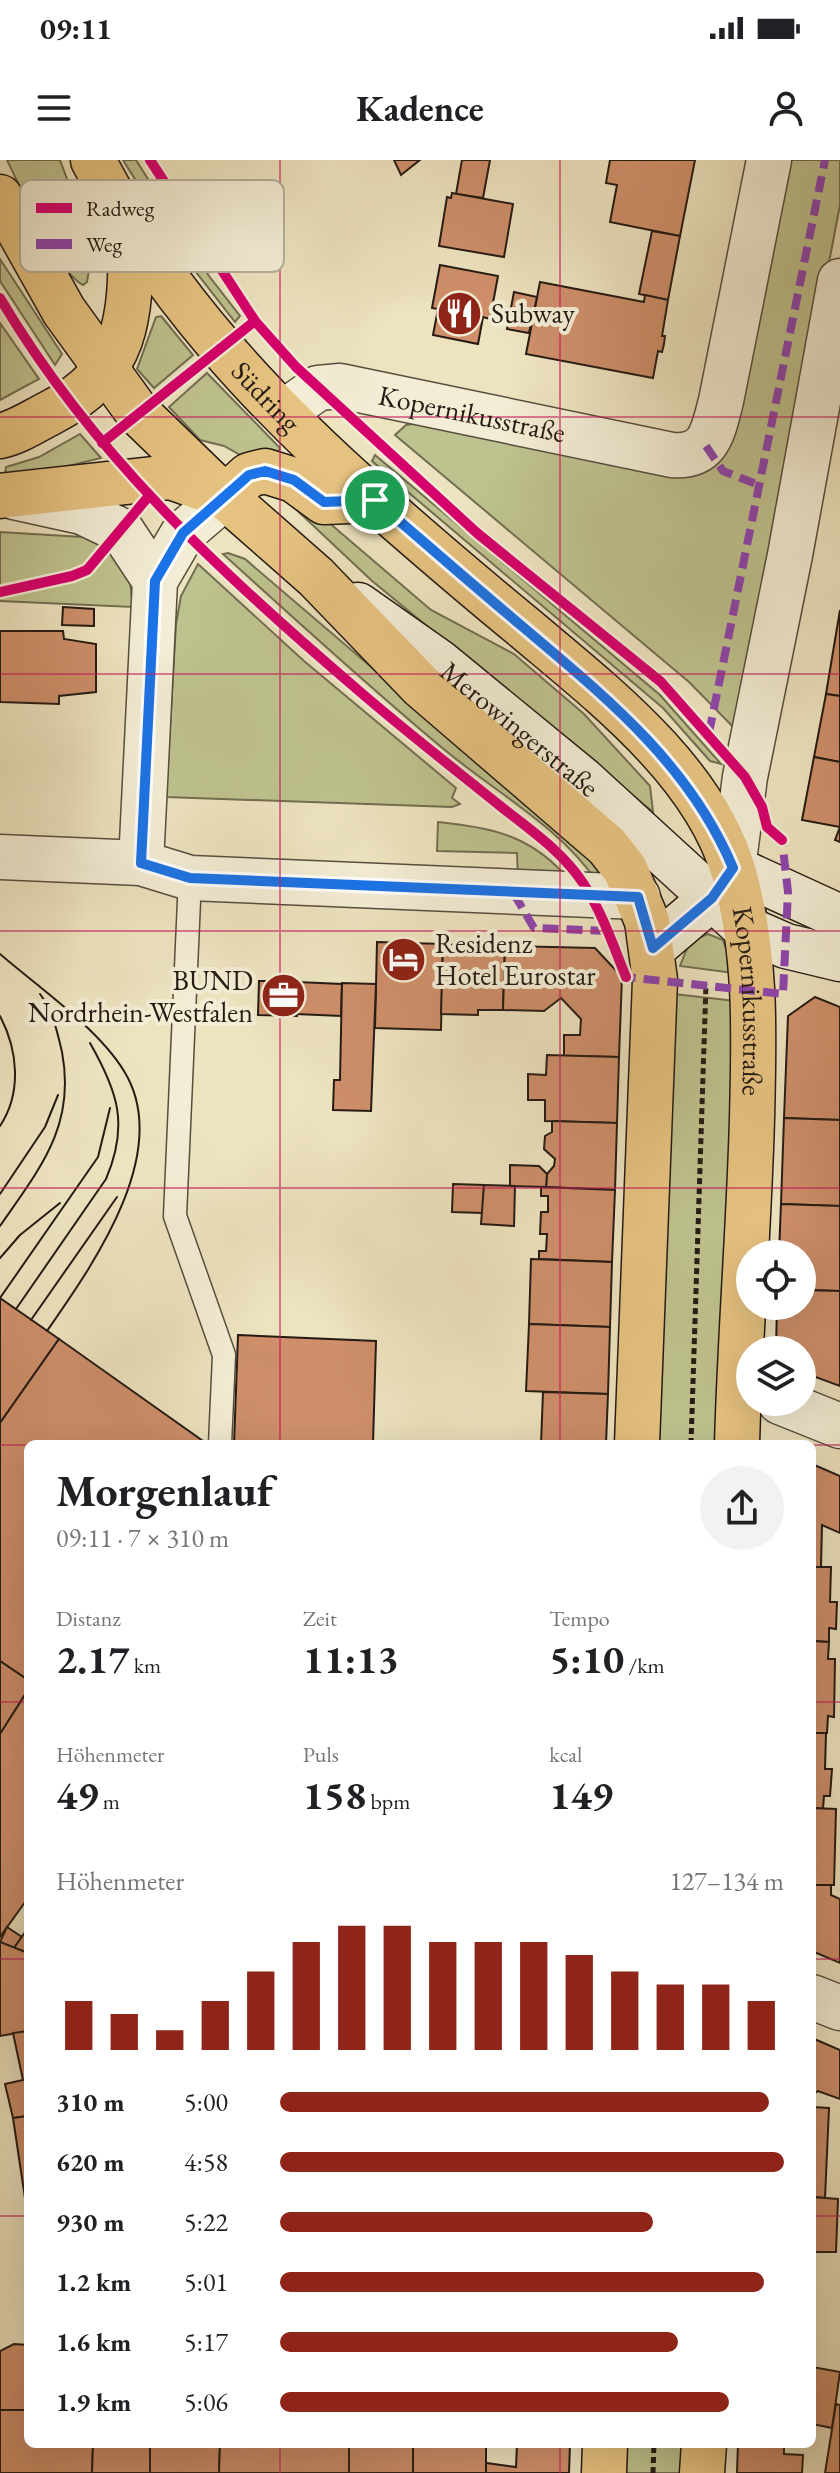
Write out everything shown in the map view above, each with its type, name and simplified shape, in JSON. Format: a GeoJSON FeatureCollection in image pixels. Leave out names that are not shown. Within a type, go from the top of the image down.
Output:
{"type":"FeatureCollection","features":[{"type":"Feature","properties":{"kind":"main road","name":"Südring"},"geometry":{"type":"LineString","coordinates":[[93,160],[104,180]]}},
{"type":"Feature","properties":{"kind":"main road"},"geometry":{"type":"LineString","coordinates":[[0,197],[20,233]]}},
{"type":"Feature","properties":{"kind":"main road"},"geometry":{"type":"LineString","coordinates":[[42,272],[64,311],[138,413],[225,497],[316,577],[421,686],[607,846],[625,869],[638,897],[653,948],[655,980],[637,1440]]}},
{"type":"Feature","properties":{"kind":"main road"},"geometry":{"type":"LineString","coordinates":[[0,436],[70,403],[106,366],[130,312],[130,272]]}},
{"type":"Feature","properties":{"kind":"main road","name":"Südring"},"geometry":{"type":"LineString","coordinates":[[164,272],[219,347],[283,413],[375,500],[604,694],[649,738],[719,836],[722,883]]}},
{"type":"Feature","properties":{"kind":"main road","name":"Südring"},"geometry":{"type":"LineString","coordinates":[[225,497],[249,475],[265,471],[294,480],[324,502],[375,500]]}},
{"type":"Feature","properties":{"kind":"main road"},"geometry":{"type":"LineString","coordinates":[[4,496],[171,477],[225,497]]}},
{"type":"Feature","properties":{"kind":"main road","name":"Kopernikusstraße"},"geometry":{"type":"LineString","coordinates":[[722,883],[745,928],[755,991],[753,1336]]}},
{"type":"Feature","properties":{"kind":"main road"},"geometry":{"type":"LineString","coordinates":[[604,2473],[605,2448]]}},
{"type":"Feature","properties":{"kind":"main road"},"geometry":{"type":"LineString","coordinates":[[702,2473],[704,2448]]}},
{"type":"Feature","properties":{"kind":"street","name":"Kopernikusstraße"},"geometry":{"type":"LineString","coordinates":[[283,413],[318,388],[340,386],[672,455],[696,453],[706,446],[713,433],[721,401],[769,160]]}},
{"type":"Feature","properties":{"kind":"street","name":"Kopernikusstraße"},"geometry":{"type":"LineString","coordinates":[[722,883],[835,328],[840,281]]}},
{"type":"Feature","properties":{"kind":"street"},"geometry":{"type":"LineString","coordinates":[[4,496],[82,512],[122,531],[155,581]]}},
{"type":"Feature","properties":{"kind":"street"},"geometry":{"type":"LineString","coordinates":[[141,863],[155,581],[183,533],[225,497]]}},
{"type":"Feature","properties":{"kind":"street","name":"Merowingerstraße"},"geometry":{"type":"LineString","coordinates":[[316,577],[451,671],[643,832],[722,883],[840,917]]}},
{"type":"Feature","properties":{"kind":"street","name":"Merowingerstraße"},"geometry":{"type":"LineString","coordinates":[[0,857],[141,863],[190,878],[514,894],[638,897],[722,883]]}},
{"type":"Feature","properties":{"kind":"street"},"geometry":{"type":"LineString","coordinates":[[653,948],[722,883]]}},
{"type":"Feature","properties":{"kind":"street"},"geometry":{"type":"LineString","coordinates":[[745,928],[786,946],[840,959]]}},
{"type":"Feature","properties":{"kind":"street"},"geometry":{"type":"LineString","coordinates":[[773,1416],[840,1426]]}},
{"type":"Feature","properties":{"kind":"street"},"geometry":{"type":"LineString","coordinates":[[816,1999],[840,2008]]}},
{"type":"Feature","properties":{"kind":"lane"},"geometry":{"type":"LineString","coordinates":[[190,878],[175,1216],[224,1355],[220,1440]]}},
{"type":"Feature","properties":{"kind":"path"},"geometry":{"type":"LineString","coordinates":[[691,1440],[706,984]]}},
{"type":"Feature","properties":{"kind":"path"},"geometry":{"type":"LineString","coordinates":[[653,2473],[654,2448]]}},
{"type":"Feature","properties":{"kind":"green space"},"geometry":{"type":"Polygon","coordinates":[[[7,160],[60,160],[68,180],[20,180],[20,186],[7,160]]]}},
{"type":"Feature","properties":{"kind":"green space"},"geometry":{"type":"Polygon","coordinates":[[[123,160],[136,160],[149,180],[135,180],[123,160]]]}},
{"type":"Feature","properties":{"kind":"green space"},"geometry":{"type":"Polygon","coordinates":[[[784,160],[840,160],[840,205],[739,733],[689,682],[395,435],[406,425],[424,422],[680,476],[784,160]]]}},
{"type":"Feature","properties":{"kind":"green space"},"geometry":{"type":"Polygon","coordinates":[[[0,259],[62,354],[55,365],[0,281],[0,259]]]}},
{"type":"Feature","properties":{"kind":"green space"},"geometry":{"type":"Polygon","coordinates":[[[69,272],[88,272],[87,282],[83,285],[69,272]]]}},
{"type":"Feature","properties":{"kind":"green space"},"geometry":{"type":"Polygon","coordinates":[[[196,272],[206,272],[240,316],[235,322],[196,272]]]}},
{"type":"Feature","properties":{"kind":"green space"},"geometry":{"type":"Polygon","coordinates":[[[161,316],[193,355],[154,388],[137,369],[156,317],[161,316]]]}},
{"type":"Feature","properties":{"kind":"green space"},"geometry":{"type":"Polygon","coordinates":[[[0,323],[39,379],[0,400],[0,323]]]}},
{"type":"Feature","properties":{"kind":"green space"},"geometry":{"type":"Polygon","coordinates":[[[207,373],[280,448],[279,451],[242,456],[224,446],[200,440],[169,407],[207,373]]]}},
{"type":"Feature","properties":{"kind":"green space"},"geometry":{"type":"Polygon","coordinates":[[[80,434],[101,458],[52,470],[5,474],[6,467],[39,457],[80,434]]]}},
{"type":"Feature","properties":{"kind":"green space"},"geometry":{"type":"Polygon","coordinates":[[[375,455],[660,695],[721,764],[710,761],[663,708],[372,461],[375,455]]]}},
{"type":"Feature","properties":{"kind":"green space"},"geometry":{"type":"Polygon","coordinates":[[[286,500],[306,503],[431,610],[514,654],[584,714],[650,786],[653,812],[371,580],[286,500]]]}},
{"type":"Feature","properties":{"kind":"green space"},"geometry":{"type":"Polygon","coordinates":[[[0,532],[99,538],[129,573],[133,607],[0,601],[0,532]]]}},
{"type":"Feature","properties":{"kind":"green space"},"geometry":{"type":"Polygon","coordinates":[[[223,554],[245,559],[584,849],[608,883],[597,882],[547,828],[389,703],[223,554]]]}},
{"type":"Feature","properties":{"kind":"green space"},"geometry":{"type":"Polygon","coordinates":[[[198,564],[304,661],[456,788],[452,798],[460,804],[452,807],[166,797],[176,624],[181,596],[198,564]]]}},
{"type":"Feature","properties":{"kind":"green space"},"geometry":{"type":"Polygon","coordinates":[[[438,822],[490,830],[520,841],[549,859],[562,872],[518,881],[517,853],[437,851],[438,822]]]}},
{"type":"Feature","properties":{"kind":"green space"},"geometry":{"type":"Polygon","coordinates":[[[708,934],[723,940],[734,973],[680,966],[690,941],[708,934]]]}},
{"type":"Feature","properties":{"kind":"green space"},"geometry":{"type":"Polygon","coordinates":[[[674,994],[735,1001],[722,1440],[657,1440],[674,994]]]}},
{"type":"Feature","properties":{"kind":"green space"},"geometry":{"type":"Polygon","coordinates":[[[622,2448],[687,2448],[686,2473],[621,2473],[622,2448]]]}},
{"type":"Feature","properties":{"kind":"building"},"geometry":{"type":"Polygon","coordinates":[[[394,160],[420,160],[401,175],[394,160]]]}},
{"type":"Feature","properties":{"kind":"building"},"geometry":{"type":"Polygon","coordinates":[[[462,160],[490,160],[483,198],[456,194],[462,160]]]}},
{"type":"Feature","properties":{"kind":"building"},"geometry":{"type":"Polygon","coordinates":[[[610,160],[695,160],[680,236],[610,222],[617,185],[606,183],[610,160]]]}},
{"type":"Feature","properties":{"kind":"building"},"geometry":{"type":"Polygon","coordinates":[[[452,193],[513,204],[504,257],[439,246],[447,197],[451,198],[452,193]]]}},
{"type":"Feature","properties":{"kind":"building"},"geometry":{"type":"Polygon","coordinates":[[[652,231],[680,236],[668,300],[639,294],[652,231]]]}},
{"type":"Feature","properties":{"kind":"building"},"geometry":{"type":"Polygon","coordinates":[[[440,265],[498,276],[490,319],[483,317],[478,344],[433,335],[438,309],[432,308],[440,265]]]}},
{"type":"Feature","properties":{"kind":"building"},"geometry":{"type":"Polygon","coordinates":[[[540,282],[644,302],[645,295],[668,300],[662,336],[665,336],[664,344],[662,352],[658,351],[653,378],[526,354],[540,282]]]}},
{"type":"Feature","properties":{"kind":"building"},"geometry":{"type":"Polygon","coordinates":[[[514,292],[537,297],[529,333],[507,329],[514,292]]]}},
{"type":"Feature","properties":{"kind":"building"},"geometry":{"type":"Polygon","coordinates":[[[63,607],[94,609],[94,626],[62,625],[63,607]]]}},
{"type":"Feature","properties":{"kind":"building"},"geometry":{"type":"Polygon","coordinates":[[[840,610],[840,696],[826,694],[840,610]]]}},
{"type":"Feature","properties":{"kind":"building"},"geometry":{"type":"Polygon","coordinates":[[[0,631],[63,631],[64,639],[96,644],[96,692],[59,696],[59,704],[0,702],[0,631]]]}},
{"type":"Feature","properties":{"kind":"building"},"geometry":{"type":"Polygon","coordinates":[[[826,694],[840,696],[840,762],[814,757],[826,694]]]}},
{"type":"Feature","properties":{"kind":"building"},"geometry":{"type":"Polygon","coordinates":[[[814,757],[840,762],[840,827],[802,820],[814,757]]]}},
{"type":"Feature","properties":{"kind":"building"},"geometry":{"type":"Polygon","coordinates":[[[377,942],[443,944],[441,1030],[375,1028],[377,942]]]}},
{"type":"Feature","properties":{"kind":"building"},"geometry":{"type":"Polygon","coordinates":[[[443,944],[505,946],[503,1010],[478,1010],[478,1015],[441,1014],[443,944]]]}},
{"type":"Feature","properties":{"kind":"building"},"geometry":{"type":"Polygon","coordinates":[[[505,946],[595,948],[622,977],[619,1057],[564,1056],[564,1035],[580,1035],[581,1019],[561,998],[544,1011],[503,1010],[505,946]]]}},
{"type":"Feature","properties":{"kind":"building"},"geometry":{"type":"Polygon","coordinates":[[[259,981],[297,981],[297,1016],[258,1015],[259,981]]]}},
{"type":"Feature","properties":{"kind":"building"},"geometry":{"type":"Polygon","coordinates":[[[297,982],[342,984],[341,1016],[296,1014],[297,982]]]}},
{"type":"Feature","properties":{"kind":"building"},"geometry":{"type":"Polygon","coordinates":[[[342,983],[376,984],[371,1111],[333,1110],[334,1080],[340,1080],[342,983]]]}},
{"type":"Feature","properties":{"kind":"building"},"geometry":{"type":"Polygon","coordinates":[[[815,997],[840,1007],[840,1120],[784,1118],[788,1016],[815,997]]]}},
{"type":"Feature","properties":{"kind":"building"},"geometry":{"type":"Polygon","coordinates":[[[547,1055],[619,1057],[617,1123],[545,1121],[545,1100],[528,1100],[528,1074],[546,1075],[547,1055]]]}},
{"type":"Feature","properties":{"kind":"building"},"geometry":{"type":"Polygon","coordinates":[[[784,1118],[840,1120],[840,1206],[781,1204],[784,1118]]]}},
{"type":"Feature","properties":{"kind":"building"},"geometry":{"type":"Polygon","coordinates":[[[552,1121],[617,1123],[615,1190],[546,1187],[547,1174],[554,1166],[555,1159],[544,1149],[545,1136],[552,1132],[552,1121]]]}},
{"type":"Feature","properties":{"kind":"building"},"geometry":{"type":"Polygon","coordinates":[[[510,1165],[539,1166],[547,1174],[546,1187],[510,1186],[510,1165]]]}},
{"type":"Feature","properties":{"kind":"building"},"geometry":{"type":"Polygon","coordinates":[[[453,1184],[484,1185],[483,1213],[452,1212],[453,1184]]]}},
{"type":"Feature","properties":{"kind":"building"},"geometry":{"type":"Polygon","coordinates":[[[484,1185],[515,1186],[514,1226],[481,1224],[484,1185]]]}},
{"type":"Feature","properties":{"kind":"building"},"geometry":{"type":"Polygon","coordinates":[[[541,1187],[615,1190],[612,1262],[539,1259],[539,1251],[546,1251],[547,1234],[540,1234],[541,1212],[548,1212],[548,1196],[541,1196],[541,1187]]]}},
{"type":"Feature","properties":{"kind":"building"},"geometry":{"type":"Polygon","coordinates":[[[781,1204],[840,1206],[840,1291],[816,1290],[816,1240],[780,1240],[781,1204]]]}},
{"type":"Feature","properties":{"kind":"building"},"geometry":{"type":"Polygon","coordinates":[[[531,1259],[612,1262],[610,1327],[529,1324],[531,1259]]]}},
{"type":"Feature","properties":{"kind":"building"},"geometry":{"type":"Polygon","coordinates":[[[816,1290],[840,1291],[840,1386],[816,1377],[816,1336],[776,1336],[777,1320],[816,1320],[816,1290]]]}},
{"type":"Feature","properties":{"kind":"building"},"geometry":{"type":"Polygon","coordinates":[[[0,1298],[59,1339],[0,1423],[0,1298]]]}},
{"type":"Feature","properties":{"kind":"building"},"geometry":{"type":"Polygon","coordinates":[[[529,1324],[610,1327],[608,1394],[526,1391],[529,1324]]]}},
{"type":"Feature","properties":{"kind":"building"},"geometry":{"type":"Polygon","coordinates":[[[238,1335],[376,1341],[373,1440],[234,1440],[238,1335]]]}},
{"type":"Feature","properties":{"kind":"building"},"geometry":{"type":"Polygon","coordinates":[[[59,1339],[202,1440],[24,1440],[24,1677],[0,1661],[0,1423],[59,1339]]]}},
{"type":"Feature","properties":{"kind":"building"},"geometry":{"type":"Polygon","coordinates":[[[543,1392],[608,1394],[606,1440],[541,1440],[543,1392]]]}},
{"type":"Feature","properties":{"kind":"building"},"geometry":{"type":"Polygon","coordinates":[[[816,1466],[840,1476],[840,1533],[822,1525],[821,1567],[816,1567],[816,1466]]]}},
{"type":"Feature","properties":{"kind":"building"},"geometry":{"type":"Polygon","coordinates":[[[816,1567],[831,1567],[830,1602],[837,1602],[836,1629],[829,1628],[829,1642],[816,1641],[816,1567]]]}},
{"type":"Feature","properties":{"kind":"building"},"geometry":{"type":"Polygon","coordinates":[[[816,1641],[829,1642],[828,1659],[835,1659],[834,1717],[828,1716],[827,1733],[816,1733],[816,1641]]]}},
{"type":"Feature","properties":{"kind":"building"},"geometry":{"type":"Polygon","coordinates":[[[0,1661],[24,1677],[24,1696],[0,1734],[0,1661]]]}},
{"type":"Feature","properties":{"kind":"building"},"geometry":{"type":"Polygon","coordinates":[[[24,1696],[24,1904],[0,1937],[0,1734],[24,1696]]]}},
{"type":"Feature","properties":{"kind":"building"},"geometry":{"type":"Polygon","coordinates":[[[816,1733],[826,1733],[825,1769],[832,1769],[830,1796],[824,1796],[823,1809],[816,1808],[816,1733]]]}},
{"type":"Feature","properties":{"kind":"building"},"geometry":{"type":"Polygon","coordinates":[[[816,1808],[836,1809],[834,1885],[816,1885],[816,1808]]]}},
{"type":"Feature","properties":{"kind":"building"},"geometry":{"type":"Polygon","coordinates":[[[816,1885],[831,1885],[831,1895],[840,1899],[840,1963],[816,1953],[816,1885]]]}},
{"type":"Feature","properties":{"kind":"building"},"geometry":{"type":"Polygon","coordinates":[[[7,1927],[22,1937],[14,1948],[0,1942],[7,1927]]]}},
{"type":"Feature","properties":{"kind":"building"},"geometry":{"type":"Polygon","coordinates":[[[24,1934],[24,1952],[14,1948],[24,1934]]]}},
{"type":"Feature","properties":{"kind":"building"},"geometry":{"type":"Polygon","coordinates":[[[0,1942],[24,1951],[24,2032],[0,2036],[0,1942]]]}},
{"type":"Feature","properties":{"kind":"building"},"geometry":{"type":"Polygon","coordinates":[[[24,2032],[24,2117],[13,2118],[5,2084],[23,2080],[13,2033],[24,2032]]]}},
{"type":"Feature","properties":{"kind":"building"},"geometry":{"type":"Polygon","coordinates":[[[816,2040],[840,2050],[840,2099],[816,2092],[816,2040]]]}},
{"type":"Feature","properties":{"kind":"building"},"geometry":{"type":"Polygon","coordinates":[[[816,2107],[829,2108],[825,2198],[816,2197],[816,2107]]]}},
{"type":"Feature","properties":{"kind":"building"},"geometry":{"type":"Polygon","coordinates":[[[24,2117],[24,2191],[13,2118],[24,2117]]]}},
{"type":"Feature","properties":{"kind":"building"},"geometry":{"type":"Polygon","coordinates":[[[816,2197],[838,2199],[836,2252],[816,2252],[816,2197]]]}},
{"type":"Feature","properties":{"kind":"building"},"geometry":{"type":"Polygon","coordinates":[[[14,2344],[24,2345],[24,2410],[0,2410],[0,2351],[14,2344]]]}},
{"type":"Feature","properties":{"kind":"building"},"geometry":{"type":"Polygon","coordinates":[[[816,2368],[840,2372],[832,2428],[816,2425],[816,2368]]]}},
{"type":"Feature","properties":{"kind":"building"},"geometry":{"type":"Polygon","coordinates":[[[836,2404],[840,2405],[840,2473],[825,2473],[836,2404]]]}},
{"type":"Feature","properties":{"kind":"building"},"geometry":{"type":"Polygon","coordinates":[[[0,2410],[24,2410],[24,2448],[93,2448],[92,2473],[0,2473],[0,2410]]]}},
{"type":"Feature","properties":{"kind":"building"},"geometry":{"type":"Polygon","coordinates":[[[93,2448],[150,2448],[150,2473],[92,2473],[93,2448]]]}},
{"type":"Feature","properties":{"kind":"building"},"geometry":{"type":"Polygon","coordinates":[[[150,2448],[220,2448],[219,2473],[150,2473],[150,2448]]]}},
{"type":"Feature","properties":{"kind":"building"},"geometry":{"type":"Polygon","coordinates":[[[220,2448],[349,2448],[349,2473],[219,2473],[220,2448]]]}},
{"type":"Feature","properties":{"kind":"building"},"geometry":{"type":"Polygon","coordinates":[[[349,2448],[413,2448],[413,2473],[349,2473],[349,2448]]]}},
{"type":"Feature","properties":{"kind":"building"},"geometry":{"type":"Polygon","coordinates":[[[413,2448],[486,2448],[486,2473],[413,2473],[413,2448]]]}},
{"type":"Feature","properties":{"kind":"building"},"geometry":{"type":"Polygon","coordinates":[[[517,2448],[570,2448],[569,2473],[486,2473],[486,2463],[516,2467],[517,2448]]]}},
{"type":"Feature","properties":{"kind":"building"},"geometry":{"type":"Polygon","coordinates":[[[738,2448],[784,2448],[784,2454],[803,2455],[802,2473],[737,2473],[738,2448]]]}},
{"type":"Feature","properties":{"kind":"tram line"},"geometry":{"type":"LineString","coordinates":[[0,954],[99,1039],[124,1071],[137,1103],[139,1137],[133,1172],[121,1207],[85,1274],[47,1331]]}},
{"type":"Feature","properties":{"kind":"tram line"},"geometry":{"type":"LineString","coordinates":[[0,1226],[41,1165],[59,1124],[64,1102],[62,1052],[51,1014],[40,994]]}},
{"type":"Feature","properties":{"kind":"tram line"},"geometry":{"type":"LineString","coordinates":[[0,1016],[11,1043],[15,1071],[12,1100],[0,1126]]}},
{"type":"Feature","properties":{"kind":"tram line"},"geometry":{"type":"LineString","coordinates":[[16,1309],[106,1179],[113,1160],[117,1142],[117,1109],[108,1077],[90,1043]]}},
{"type":"Feature","properties":{"kind":"tram line"},"geometry":{"type":"LineString","coordinates":[[0,1194],[45,1127],[58,1095]]}},
{"type":"Feature","properties":{"kind":"tram line"},"geometry":{"type":"LineString","coordinates":[[0,1298],[98,1157],[110,1108]]}},
{"type":"Feature","properties":{"kind":"tram line"},"geometry":{"type":"LineString","coordinates":[[31,1320],[117,1197]]}},
{"type":"Feature","properties":{"kind":"tram line"},"geometry":{"type":"LineString","coordinates":[[0,1258],[20,1235],[60,1203]]}},
{"type":"Feature","properties":{"kind":"marked path"},"geometry":{"type":"LineString","coordinates":[[709,733],[825,160]]}},
{"type":"Feature","properties":{"kind":"marked path"},"geometry":{"type":"LineString","coordinates":[[706,446],[723,471],[759,485]]}},
{"type":"Feature","properties":{"kind":"marked path"},"geometry":{"type":"LineString","coordinates":[[624,971],[626,977],[783,994],[788,892],[782,840],[778,836]]}},
{"type":"Feature","properties":{"kind":"marked path"},"geometry":{"type":"LineString","coordinates":[[514,894],[534,928],[607,931]]}},
{"type":"Feature","properties":{"kind":"cycle path"},"geometry":{"type":"LineString","coordinates":[[150,160],[163,180]]}},
{"type":"Feature","properties":{"kind":"cycle path"},"geometry":{"type":"LineString","coordinates":[[223,272],[255,321],[296,367],[477,533],[661,682],[745,777],[762,807],[767,827],[782,840]]}},
{"type":"Feature","properties":{"kind":"cycle path"},"geometry":{"type":"LineString","coordinates":[[0,298],[36,355],[76,409],[162,509],[209,556],[375,705],[533,832],[575,871],[596,905],[626,977]]}},
{"type":"Feature","properties":{"kind":"cycle path"},"geometry":{"type":"LineString","coordinates":[[102,443],[255,321]]}},
{"type":"Feature","properties":{"kind":"cycle path"},"geometry":{"type":"LineString","coordinates":[[0,592],[87,570],[148,497]]}},
{"type":"Feature","properties":{"kind":"place","name":"Subway"},"geometry":{"type":"Point","coordinates":[460,313]}},
{"type":"Feature","properties":{"kind":"place","name":"Residenz Hotel Eurostar"},"geometry":{"type":"Point","coordinates":[404,959]}},
{"type":"Feature","properties":{"kind":"place","name":"BUND Nordrhein-Westfalen"},"geometry":{"type":"Point","coordinates":[284,996]}},
{"type":"Feature","properties":{"kind":"route"},"geometry":{"type":"LineString","coordinates":[[265,471],[280,474],[294,480],[324,502],[375,500],[604,694],[649,738],[678,774],[719,836],[733,868],[712,898],[682,920],[653,948],[638,897],[190,878],[141,863],[155,581],[161,566],[183,533],[249,475],[265,471]]}}]}
